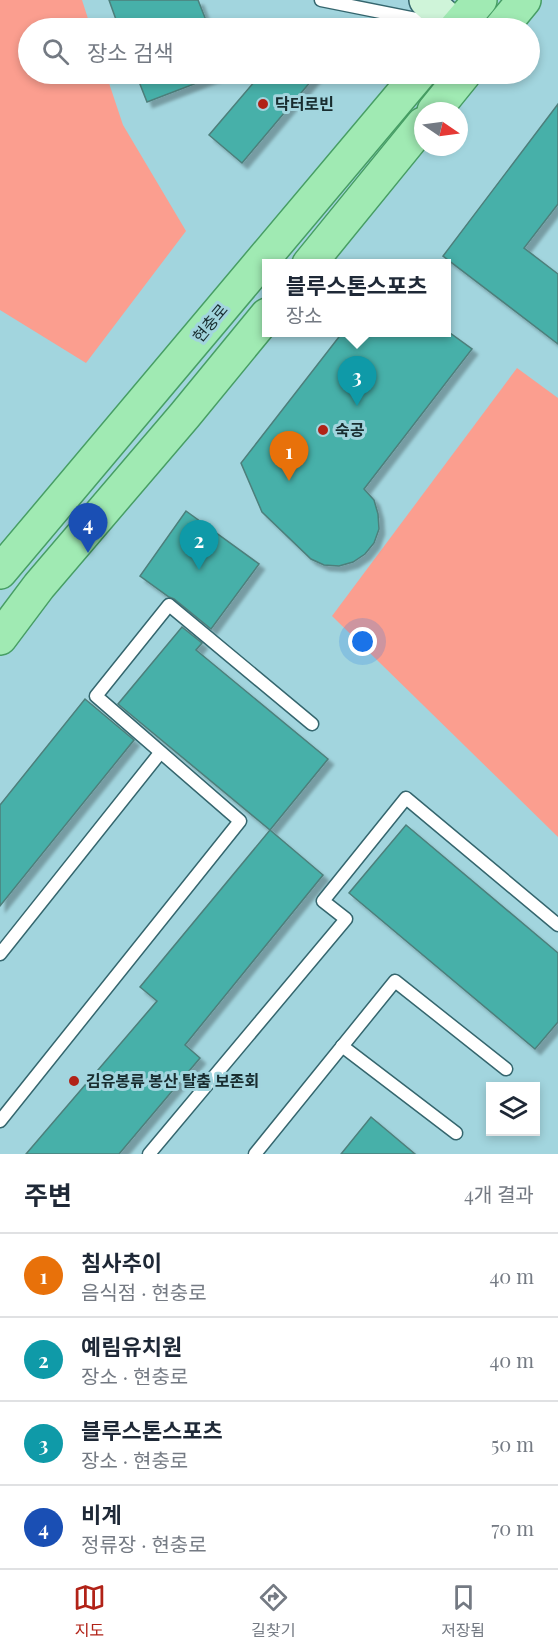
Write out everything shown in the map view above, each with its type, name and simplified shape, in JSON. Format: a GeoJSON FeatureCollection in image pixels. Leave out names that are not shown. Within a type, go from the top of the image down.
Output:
{"type":"FeatureCollection","features":[{"type":"Feature","properties":{"kind":"main road"},"geometry":{"type":"LineString","coordinates":[[465,18],[480,0]]}},
{"type":"Feature","properties":{"kind":"main road"},"geometry":{"type":"LineString","coordinates":[[509,18],[524,0]]}},
{"type":"Feature","properties":{"kind":"main road","name":"현충로"},"geometry":{"type":"LineString","coordinates":[[264,259],[411,84]]}},
{"type":"Feature","properties":{"kind":"main road"},"geometry":{"type":"LineString","coordinates":[[441,102],[456,84]]}},
{"type":"Feature","properties":{"kind":"main road"},"geometry":{"type":"LineString","coordinates":[[313,259],[414,135]]}},
{"type":"Feature","properties":{"kind":"main road","name":"현충로"},"geometry":{"type":"LineString","coordinates":[[0,572],[262,261]]}},
{"type":"Feature","properties":{"kind":"main road"},"geometry":{"type":"LineString","coordinates":[[0,638],[39,586],[262,321]]}},
{"type":"Feature","properties":{"kind":"street"},"geometry":{"type":"LineString","coordinates":[[426,0],[446,18]]}},
{"type":"Feature","properties":{"kind":"lane"},"geometry":{"type":"LineString","coordinates":[[321,0],[408,18]]}},
{"type":"Feature","properties":{"kind":"lane"},"geometry":{"type":"LineString","coordinates":[[0,1121],[240,821],[96,696],[169,605],[312,724]]}},
{"type":"Feature","properties":{"kind":"lane"},"geometry":{"type":"LineString","coordinates":[[0,954],[160,753]]}},
{"type":"Feature","properties":{"kind":"lane"},"geometry":{"type":"LineString","coordinates":[[149,1154],[346,919],[323,901],[406,798],[558,925]]}},
{"type":"Feature","properties":{"kind":"lane"},"geometry":{"type":"LineString","coordinates":[[255,1154],[395,981],[506,1069]]}},
{"type":"Feature","properties":{"kind":"lane"},"geometry":{"type":"LineString","coordinates":[[342,1046],[456,1133]]}},
{"type":"Feature","properties":{"kind":"shaded area"},"geometry":{"type":"Polygon","coordinates":[[[0,0],[82,0],[88,18],[18,18],[18,84],[109,84],[123,125],[186,231],[86,363],[0,310],[0,0]]]}},
{"type":"Feature","properties":{"kind":"shaded area"},"geometry":{"type":"Polygon","coordinates":[[[517,368],[558,398],[558,837],[332,616],[517,368]]]}},
{"type":"Feature","properties":{"kind":"building"},"geometry":{"type":"Polygon","coordinates":[[[109,0],[198,0],[205,18],[115,18],[109,0]]]}},
{"type":"Feature","properties":{"kind":"building"},"geometry":{"type":"Polygon","coordinates":[[[140,84],[194,84],[147,102],[140,84]]]}},
{"type":"Feature","properties":{"kind":"building","name":"닥터로빈"},"geometry":{"type":"Polygon","coordinates":[[[252,84],[309,84],[242,163],[209,135],[252,84]]]}},
{"type":"Feature","properties":{"kind":"building"},"geometry":{"type":"Polygon","coordinates":[[[558,104],[558,204],[524,248],[558,274],[558,344],[451,262],[451,259],[443,256],[558,104]]]}},
{"type":"Feature","properties":{"kind":"building"},"geometry":{"type":"Polygon","coordinates":[[[451,334],[472,349],[364,489],[374,500],[379,529],[374,543],[365,554],[353,562],[339,566],[324,565],[311,559],[262,512],[241,463],[339,337],[451,337],[451,334]]]}},
{"type":"Feature","properties":{"kind":"building"},"geometry":{"type":"Polygon","coordinates":[[[186,511],[259,564],[211,629],[174,599],[140,576],[186,511]]]}},
{"type":"Feature","properties":{"kind":"building"},"geometry":{"type":"Polygon","coordinates":[[[182,627],[202,643],[196,650],[328,759],[270,830],[118,704],[182,627]]]}},
{"type":"Feature","properties":{"kind":"building"},"geometry":{"type":"Polygon","coordinates":[[[85,699],[134,740],[0,906],[0,805],[85,699]]]}},
{"type":"Feature","properties":{"kind":"building"},"geometry":{"type":"Polygon","coordinates":[[[406,825],[558,953],[558,1022],[535,1049],[349,893],[406,825]]]}},
{"type":"Feature","properties":{"kind":"building"},"geometry":{"type":"Polygon","coordinates":[[[270,830],[323,875],[185,1045],[200,1058],[119,1154],[26,1154],[157,1001],[140,987],[270,830]]]}},
{"type":"Feature","properties":{"kind":"building"},"geometry":{"type":"Polygon","coordinates":[[[371,1117],[415,1154],[341,1154],[371,1117]]]}},
{"type":"Feature","properties":{"kind":"place","name":"닥터로빈"},"geometry":{"type":"Point","coordinates":[263,104]}},
{"type":"Feature","properties":{"kind":"place","name":"블루스톤스포츠"},"geometry":{"type":"Point","coordinates":[357,406]}},
{"type":"Feature","properties":{"kind":"place","name":"숙공"},"geometry":{"type":"Point","coordinates":[323,430]}},
{"type":"Feature","properties":{"kind":"place","name":"침사추이"},"geometry":{"type":"Point","coordinates":[289,481]}},
{"type":"Feature","properties":{"kind":"place","name":"비계"},"geometry":{"type":"Point","coordinates":[88,553]}},
{"type":"Feature","properties":{"kind":"place","name":"예림유치원"},"geometry":{"type":"Point","coordinates":[199,570]}},
{"type":"Feature","properties":{"kind":"place","name":"김유봉류 봉산 탈춤 보존회"},"geometry":{"type":"Point","coordinates":[74,1081]}}]}
